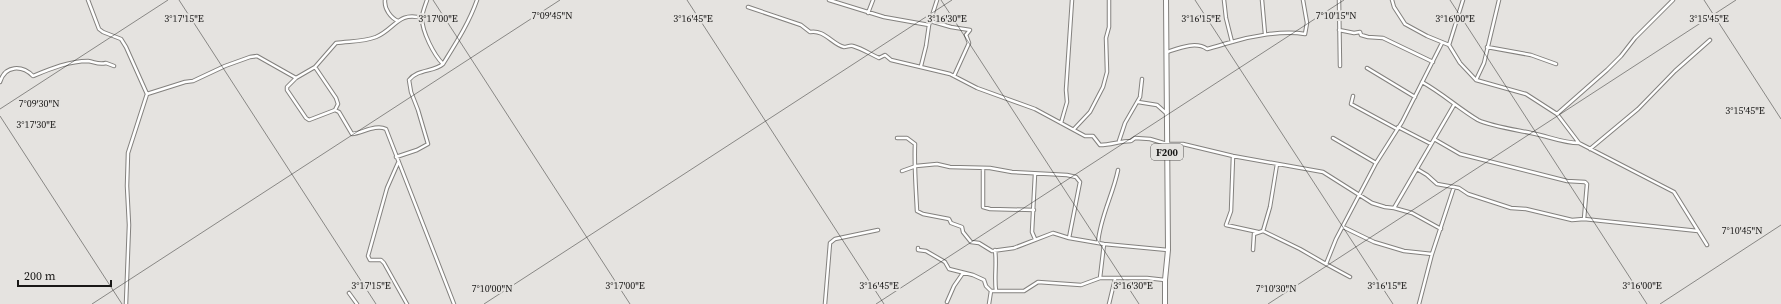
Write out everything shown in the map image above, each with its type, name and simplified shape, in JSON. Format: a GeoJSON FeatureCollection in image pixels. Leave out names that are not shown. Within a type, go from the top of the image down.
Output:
{"type":"FeatureCollection","features":[{"type":"Feature","properties":{"kind":"main road","name":"F200"},"geometry":{"type":"LineString","coordinates":[[1165,304],[1165,280],[1168,250],[1166,0]]}},
{"type":"Feature","properties":{"kind":"street"},"geometry":{"type":"LineString","coordinates":[[88,0],[99,29],[121,39],[147,94],[128,153],[127,186],[129,226],[126,304]]}},
{"type":"Feature","properties":{"kind":"street"},"geometry":{"type":"LineString","coordinates":[[385,0],[392,19],[398,21]]}},
{"type":"Feature","properties":{"kind":"street"},"geometry":{"type":"LineString","coordinates":[[427,0],[422,18],[436,57],[443,64]]}},
{"type":"Feature","properties":{"kind":"street"},"geometry":{"type":"LineString","coordinates":[[396,157],[417,150],[428,144],[418,110],[410,92],[409,80],[417,73],[434,70],[443,64],[473,11],[477,0]]}},
{"type":"Feature","properties":{"kind":"street"},"geometry":{"type":"LineString","coordinates":[[829,0],[868,13],[929,25]]}},
{"type":"Feature","properties":{"kind":"street"},"geometry":{"type":"LineString","coordinates":[[868,13],[873,0]]}},
{"type":"Feature","properties":{"kind":"street"},"geometry":{"type":"LineString","coordinates":[[921,66],[925,53],[929,25],[937,0]]}},
{"type":"Feature","properties":{"kind":"street"},"geometry":{"type":"LineString","coordinates":[[1061,123],[1067,102],[1066,90],[1072,0]]}},
{"type":"Feature","properties":{"kind":"street"},"geometry":{"type":"LineString","coordinates":[[1074,129],[1090,112],[1103,87],[1107,72],[1106,38],[1109,27],[1109,0]]}},
{"type":"Feature","properties":{"kind":"street"},"geometry":{"type":"LineString","coordinates":[[1224,0],[1226,18],[1232,42]]}},
{"type":"Feature","properties":{"kind":"street"},"geometry":{"type":"LineString","coordinates":[[1262,0],[1265,34]]}},
{"type":"Feature","properties":{"kind":"street"},"geometry":{"type":"LineString","coordinates":[[1167,52],[1186,46],[1203,46],[1207,49],[1265,34],[1297,32],[1305,34],[1308,23],[1303,0]]}},
{"type":"Feature","properties":{"kind":"street"},"geometry":{"type":"LineString","coordinates":[[1339,0],[1340,66]]}},
{"type":"Feature","properties":{"kind":"street"},"geometry":{"type":"LineString","coordinates":[[1392,0],[1394,7],[1406,24],[1442,43],[1449,45],[1460,64],[1476,80],[1526,94],[1557,114],[1579,143],[1674,192],[1707,245]]}},
{"type":"Feature","properties":{"kind":"street"},"geometry":{"type":"LineString","coordinates":[[1449,45],[1463,0]]}},
{"type":"Feature","properties":{"kind":"street"},"geometry":{"type":"LineString","coordinates":[[1476,80],[1484,62],[1499,0]]}},
{"type":"Feature","properties":{"kind":"street"},"geometry":{"type":"LineString","coordinates":[[1557,114],[1607,70],[1635,38],[1673,0]]}},
{"type":"Feature","properties":{"kind":"street"},"geometry":{"type":"LineString","coordinates":[[748,7],[801,25],[810,32],[814,31],[829,37],[843,47],[852,46],[862,48],[879,58],[885,55],[891,60],[914,66],[921,66],[954,76],[968,84],[1035,109],[1085,136],[1093,136],[1100,145],[1109,145],[1119,141],[1131,141],[1135,138],[1150,139],[1167,144],[1183,144],[1233,156],[1324,172],[1360,194],[1372,204],[1394,208],[1420,216],[1441,229]]}},
{"type":"Feature","properties":{"kind":"street"},"geometry":{"type":"LineString","coordinates":[[422,18],[411,15],[406,16],[377,37],[356,42],[336,43],[315,67],[296,78],[287,87],[287,90],[306,118],[312,120],[335,110],[339,112],[352,134],[382,127],[386,129],[454,304]]}},
{"type":"Feature","properties":{"kind":"street"},"geometry":{"type":"LineString","coordinates":[[930,21],[951,28],[970,30],[966,35],[969,43],[954,76]]}},
{"type":"Feature","properties":{"kind":"street"},"geometry":{"type":"LineString","coordinates":[[1339,30],[1354,33],[1360,32],[1361,35],[1368,37],[1383,38],[1433,62]]}},
{"type":"Feature","properties":{"kind":"street"},"geometry":{"type":"LineString","coordinates":[[1590,149],[1638,109],[1675,71],[1710,40]]}},
{"type":"Feature","properties":{"kind":"street"},"geometry":{"type":"LineString","coordinates":[[1326,264],[1376,163],[1398,128],[1442,43]]}},
{"type":"Feature","properties":{"kind":"street"},"geometry":{"type":"LineString","coordinates":[[1487,48],[1531,55],[1556,64]]}},
{"type":"Feature","properties":{"kind":"street"},"geometry":{"type":"LineString","coordinates":[[147,94],[185,82],[193,81],[225,66],[257,56],[296,78]]}},
{"type":"Feature","properties":{"kind":"street"},"geometry":{"type":"LineString","coordinates":[[0,82],[2,76],[7,71],[16,67],[27,70],[33,76],[69,63],[88,61],[100,65],[106,63],[114,66]]}},
{"type":"Feature","properties":{"kind":"street"},"geometry":{"type":"LineString","coordinates":[[315,67],[336,98],[338,104],[335,110]]}},
{"type":"Feature","properties":{"kind":"street"},"geometry":{"type":"LineString","coordinates":[[1367,68],[1415,97]]}},
{"type":"Feature","properties":{"kind":"street"},"geometry":{"type":"LineString","coordinates":[[1119,141],[1125,123],[1138,102],[1142,79]]}},
{"type":"Feature","properties":{"kind":"street"},"geometry":{"type":"LineString","coordinates":[[1422,82],[1445,96],[1454,105],[1479,121],[1533,133],[1566,143],[1579,143]]}},
{"type":"Feature","properties":{"kind":"street"},"geometry":{"type":"LineString","coordinates":[[1353,96],[1352,104],[1430,144]]}},
{"type":"Feature","properties":{"kind":"street"},"geometry":{"type":"LineString","coordinates":[[1138,102],[1157,105],[1167,113]]}},
{"type":"Feature","properties":{"kind":"street"},"geometry":{"type":"LineString","coordinates":[[1394,208],[1454,105]]}},
{"type":"Feature","properties":{"kind":"street"},"geometry":{"type":"LineString","coordinates":[[897,138],[907,138],[915,144],[913,155],[916,166],[917,211],[922,214],[949,219],[951,223],[962,227],[963,232],[971,242],[979,243],[992,251],[1014,248],[1053,233],[1069,238],[1104,244],[1168,250]]}},
{"type":"Feature","properties":{"kind":"street"},"geometry":{"type":"LineString","coordinates":[[1333,138],[1376,163]]}},
{"type":"Feature","properties":{"kind":"street"},"geometry":{"type":"LineString","coordinates":[[1434,139],[1460,154],[1567,181],[1585,182],[1587,184],[1584,218]]}},
{"type":"Feature","properties":{"kind":"street"},"geometry":{"type":"LineString","coordinates":[[1233,156],[1232,210],[1226,225],[1258,232],[1263,231],[1300,248],[1350,277]]}},
{"type":"Feature","properties":{"kind":"street"},"geometry":{"type":"LineString","coordinates":[[398,163],[387,188],[368,256],[370,260],[381,260],[384,263],[407,304]]}},
{"type":"Feature","properties":{"kind":"street"},"geometry":{"type":"LineString","coordinates":[[902,171],[916,166],[934,164],[950,167],[990,168],[1035,174],[1066,175],[1079,180],[1069,238]]}},
{"type":"Feature","properties":{"kind":"street"},"geometry":{"type":"LineString","coordinates":[[1263,231],[1270,207],[1277,164]]}},
{"type":"Feature","properties":{"kind":"street"},"geometry":{"type":"LineString","coordinates":[[983,169],[983,207],[990,209],[1034,210]]}},
{"type":"Feature","properties":{"kind":"street"},"geometry":{"type":"LineString","coordinates":[[1417,169],[1437,184],[1454,187],[1510,208],[1526,209],[1572,220],[1584,218],[1699,231]]}},
{"type":"Feature","properties":{"kind":"street"},"geometry":{"type":"LineString","coordinates":[[1098,243],[1101,222],[1116,182],[1118,170]]}},
{"type":"Feature","properties":{"kind":"street"},"geometry":{"type":"LineString","coordinates":[[1035,174],[1032,232],[1035,239]]}},
{"type":"Feature","properties":{"kind":"street"},"geometry":{"type":"LineString","coordinates":[[1419,304],[1432,254],[1454,187]]}},
{"type":"Feature","properties":{"kind":"street"},"geometry":{"type":"LineString","coordinates":[[1343,227],[1374,242],[1404,251],[1432,254]]}},
{"type":"Feature","properties":{"kind":"street"},"geometry":{"type":"LineString","coordinates":[[825,304],[830,243],[835,239],[878,230]]}},
{"type":"Feature","properties":{"kind":"street"},"geometry":{"type":"LineString","coordinates":[[1253,250],[1254,234],[1258,232]]}},
{"type":"Feature","properties":{"kind":"street"},"geometry":{"type":"LineString","coordinates":[[1100,278],[1104,244]]}},
{"type":"Feature","properties":{"kind":"street"},"geometry":{"type":"LineString","coordinates":[[918,248],[918,250],[926,251],[946,262],[949,269],[973,275],[984,280],[986,286],[991,291],[1024,290],[1038,282],[1081,285],[1100,278],[1147,278],[1165,280]]}},
{"type":"Feature","properties":{"kind":"street"},"geometry":{"type":"LineString","coordinates":[[995,250],[996,271],[994,278],[996,291]]}},
{"type":"Feature","properties":{"kind":"street"},"geometry":{"type":"LineString","coordinates":[[947,302],[954,286],[963,273]]}},
{"type":"Feature","properties":{"kind":"street"},"geometry":{"type":"LineString","coordinates":[[1109,304],[1115,279]]}},
{"type":"Feature","properties":{"kind":"street"},"geometry":{"type":"LineString","coordinates":[[989,304],[991,291]]}},
{"type":"Feature","properties":{"kind":"street"},"geometry":{"type":"LineString","coordinates":[[349,293],[357,304]]}}]}
